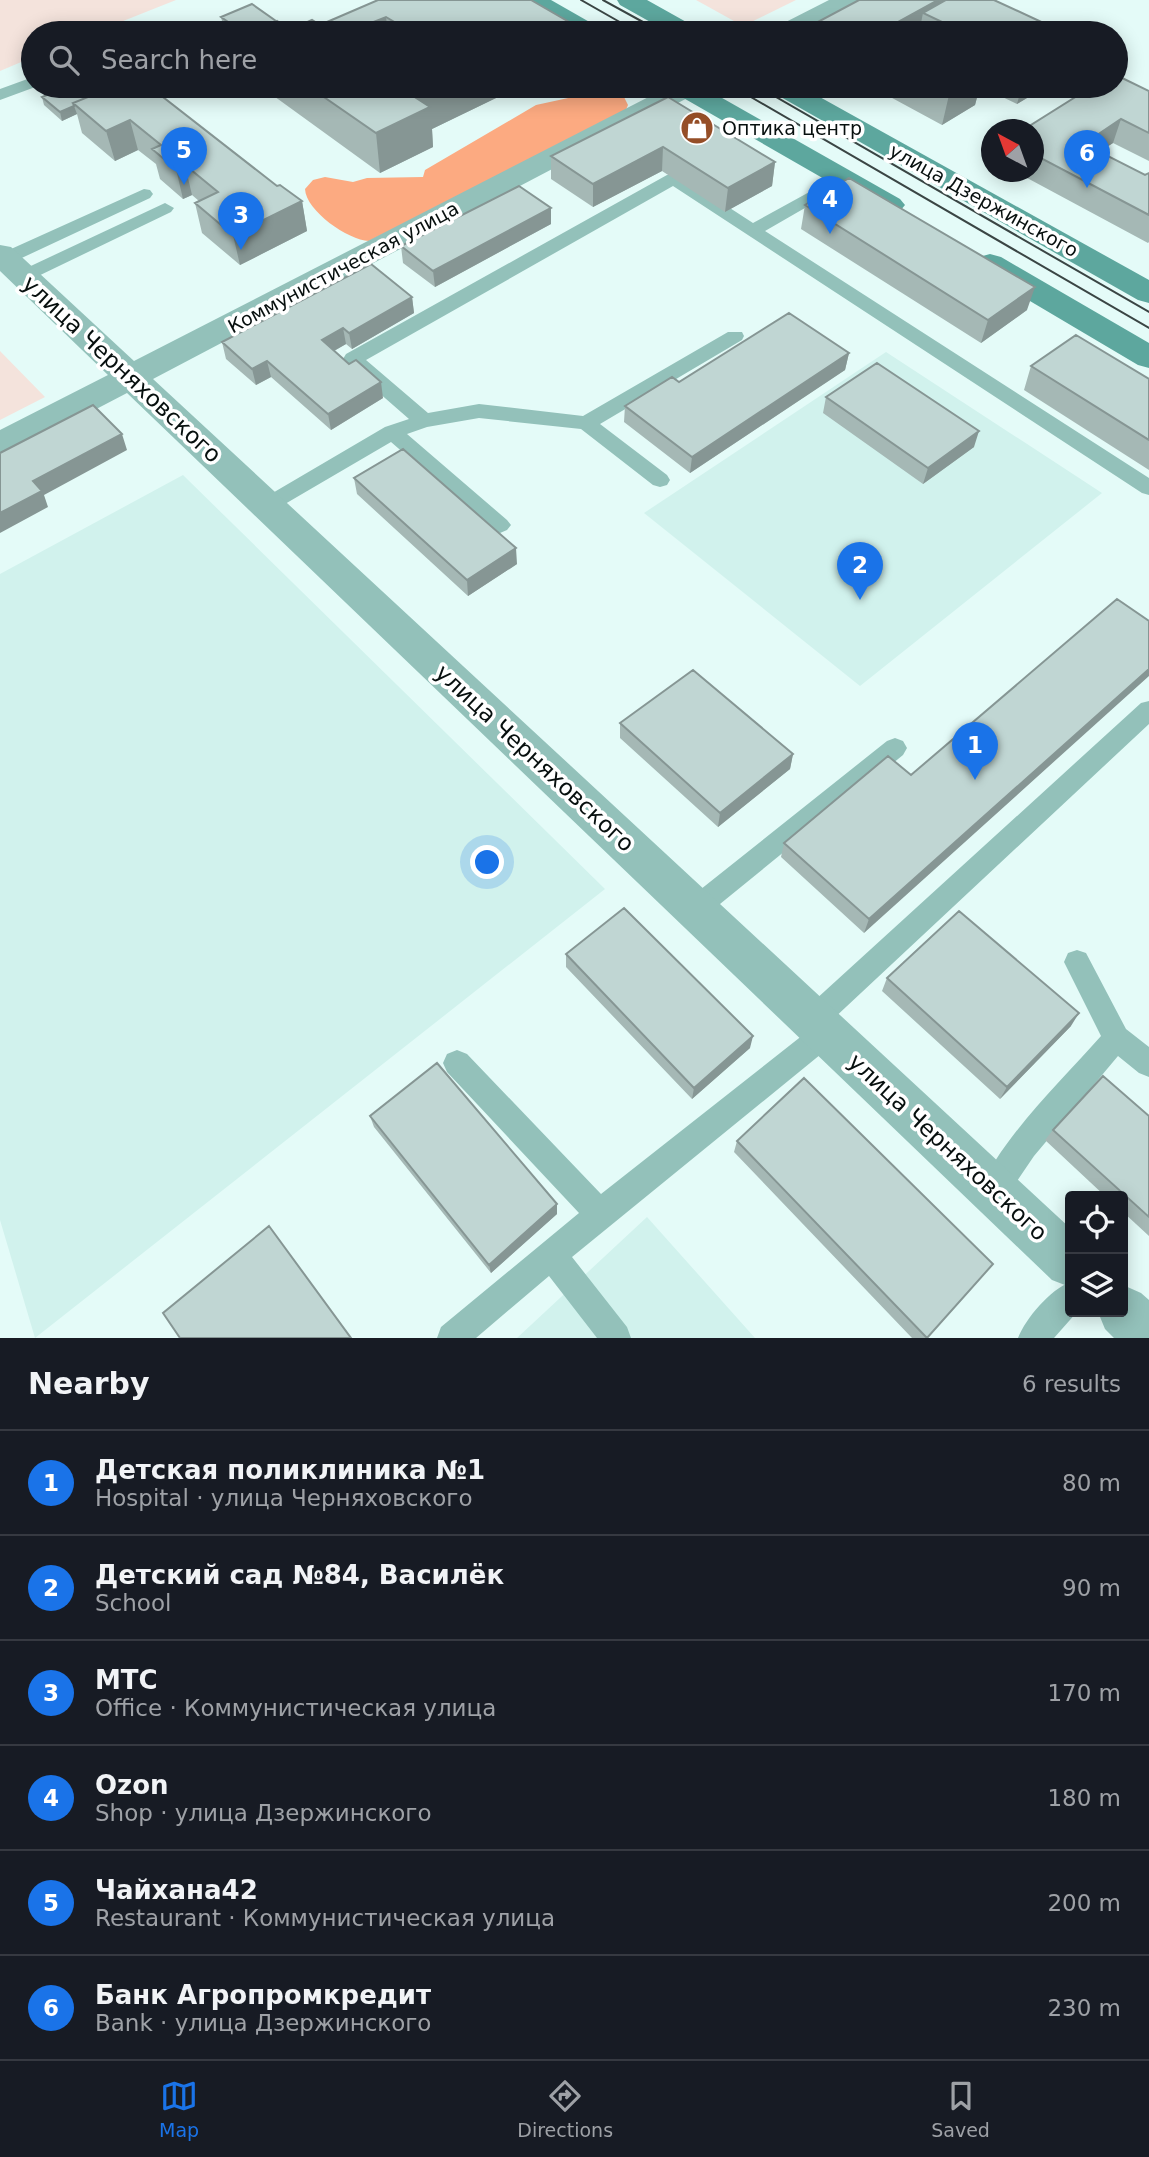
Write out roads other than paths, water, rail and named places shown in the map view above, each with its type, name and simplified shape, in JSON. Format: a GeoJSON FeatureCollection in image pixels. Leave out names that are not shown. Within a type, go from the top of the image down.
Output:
{"type":"FeatureCollection","features":[{"type":"Feature","properties":{"kind":"street"},"geometry":{"type":"LineString","coordinates":[[533,0],[570,21]]}},
{"type":"Feature","properties":{"kind":"street"},"geometry":{"type":"LineString","coordinates":[[629,0],[667,21]]}},
{"type":"Feature","properties":{"kind":"street"},"geometry":{"type":"LineString","coordinates":[[807,21],[848,0]]}},
{"type":"Feature","properties":{"kind":"street","name":"Коммунистическая улица"},"geometry":{"type":"LineString","coordinates":[[0,445],[663,98]]}},
{"type":"Feature","properties":{"kind":"street"},"geometry":{"type":"LineString","coordinates":[[703,98],[914,219]]}},
{"type":"Feature","properties":{"kind":"street","name":"улица Дзержинского"},"geometry":{"type":"LineString","coordinates":[[802,98],[1149,293]]}},
{"type":"Feature","properties":{"kind":"street"},"geometry":{"type":"LineString","coordinates":[[961,247],[1149,357]]}},
{"type":"Feature","properties":{"kind":"street","name":"улица Черняховского"},"geometry":{"type":"LineString","coordinates":[[10,263],[1065,1257]]}},
{"type":"Feature","properties":{"kind":"street"},"geometry":{"type":"LineString","coordinates":[[1128,1316],[1149,1336]]}},
{"type":"Feature","properties":{"kind":"lane"},"geometry":{"type":"LineString","coordinates":[[0,95],[21,87]]}},
{"type":"Feature","properties":{"kind":"lane"},"geometry":{"type":"LineString","coordinates":[[752,231],[844,178]]}},
{"type":"Feature","properties":{"kind":"lane"},"geometry":{"type":"LineString","coordinates":[[424,421],[353,359],[673,179],[1149,488]]}},
{"type":"Feature","properties":{"kind":"lane"},"geometry":{"type":"LineString","coordinates":[[10,263],[144,194]]}},
{"type":"Feature","properties":{"kind":"lane"},"geometry":{"type":"LineString","coordinates":[[10,263],[165,208]]}},
{"type":"Feature","properties":{"kind":"lane"},"geometry":{"type":"LineString","coordinates":[[586,423],[735,336]]}},
{"type":"Feature","properties":{"kind":"lane"},"geometry":{"type":"LineString","coordinates":[[267,506],[392,432],[424,421],[479,411],[586,423],[660,480]]}},
{"type":"Feature","properties":{"kind":"lane"},"geometry":{"type":"LineString","coordinates":[[392,432],[500,525]]}},
{"type":"Feature","properties":{"kind":"lane"},"geometry":{"type":"LineString","coordinates":[[453,1338],[820,1026],[1149,710]]}},
{"type":"Feature","properties":{"kind":"lane"},"geometry":{"type":"LineString","coordinates":[[695,909],[895,748]]}},
{"type":"Feature","properties":{"kind":"lane"},"geometry":{"type":"LineString","coordinates":[[1077,962],[1116,1038],[1149,1064]]}},
{"type":"Feature","properties":{"kind":"lane"},"geometry":{"type":"LineString","coordinates":[[994,1190],[1024,1146],[1116,1038]]}},
{"type":"Feature","properties":{"kind":"lane"},"geometry":{"type":"LineString","coordinates":[[457,1063],[600,1214]]}},
{"type":"Feature","properties":{"kind":"lane"},"geometry":{"type":"LineString","coordinates":[[551,1255],[616,1338]]}},
{"type":"Feature","properties":{"kind":"lane"},"geometry":{"type":"LineString","coordinates":[[1033,1338],[1065,1303]]}},
{"type":"Feature","properties":{"kind":"tram line"},"geometry":{"type":"LineString","coordinates":[[581,0],[618,21]]}},
{"type":"Feature","properties":{"kind":"tram line"},"geometry":{"type":"LineString","coordinates":[[603,0],[641,21]]}},
{"type":"Feature","properties":{"kind":"tram line"},"geometry":{"type":"LineString","coordinates":[[753,98],[1149,328]]}},
{"type":"Feature","properties":{"kind":"tram line"},"geometry":{"type":"LineString","coordinates":[[778,98],[1149,312]]}},
{"type":"Feature","properties":{"kind":"place","name":"Оптика центр"},"geometry":{"type":"Point","coordinates":[697,128]}},
{"type":"Feature","properties":{"kind":"place","name":"Чайхана42"},"geometry":{"type":"Point","coordinates":[184,185]}},
{"type":"Feature","properties":{"kind":"place","name":"Банк Агропромкредит"},"geometry":{"type":"Point","coordinates":[1087,188]}},
{"type":"Feature","properties":{"kind":"place","name":"Ozon"},"geometry":{"type":"Point","coordinates":[830,234]}},
{"type":"Feature","properties":{"kind":"place","name":"МТС"},"geometry":{"type":"Point","coordinates":[241,250]}},
{"type":"Feature","properties":{"kind":"place","name":"Детский сад №84, Василёк"},"geometry":{"type":"Point","coordinates":[860,600]}},
{"type":"Feature","properties":{"kind":"place","name":"Детская поликлиника №1"},"geometry":{"type":"Point","coordinates":[975,780]}}]}
